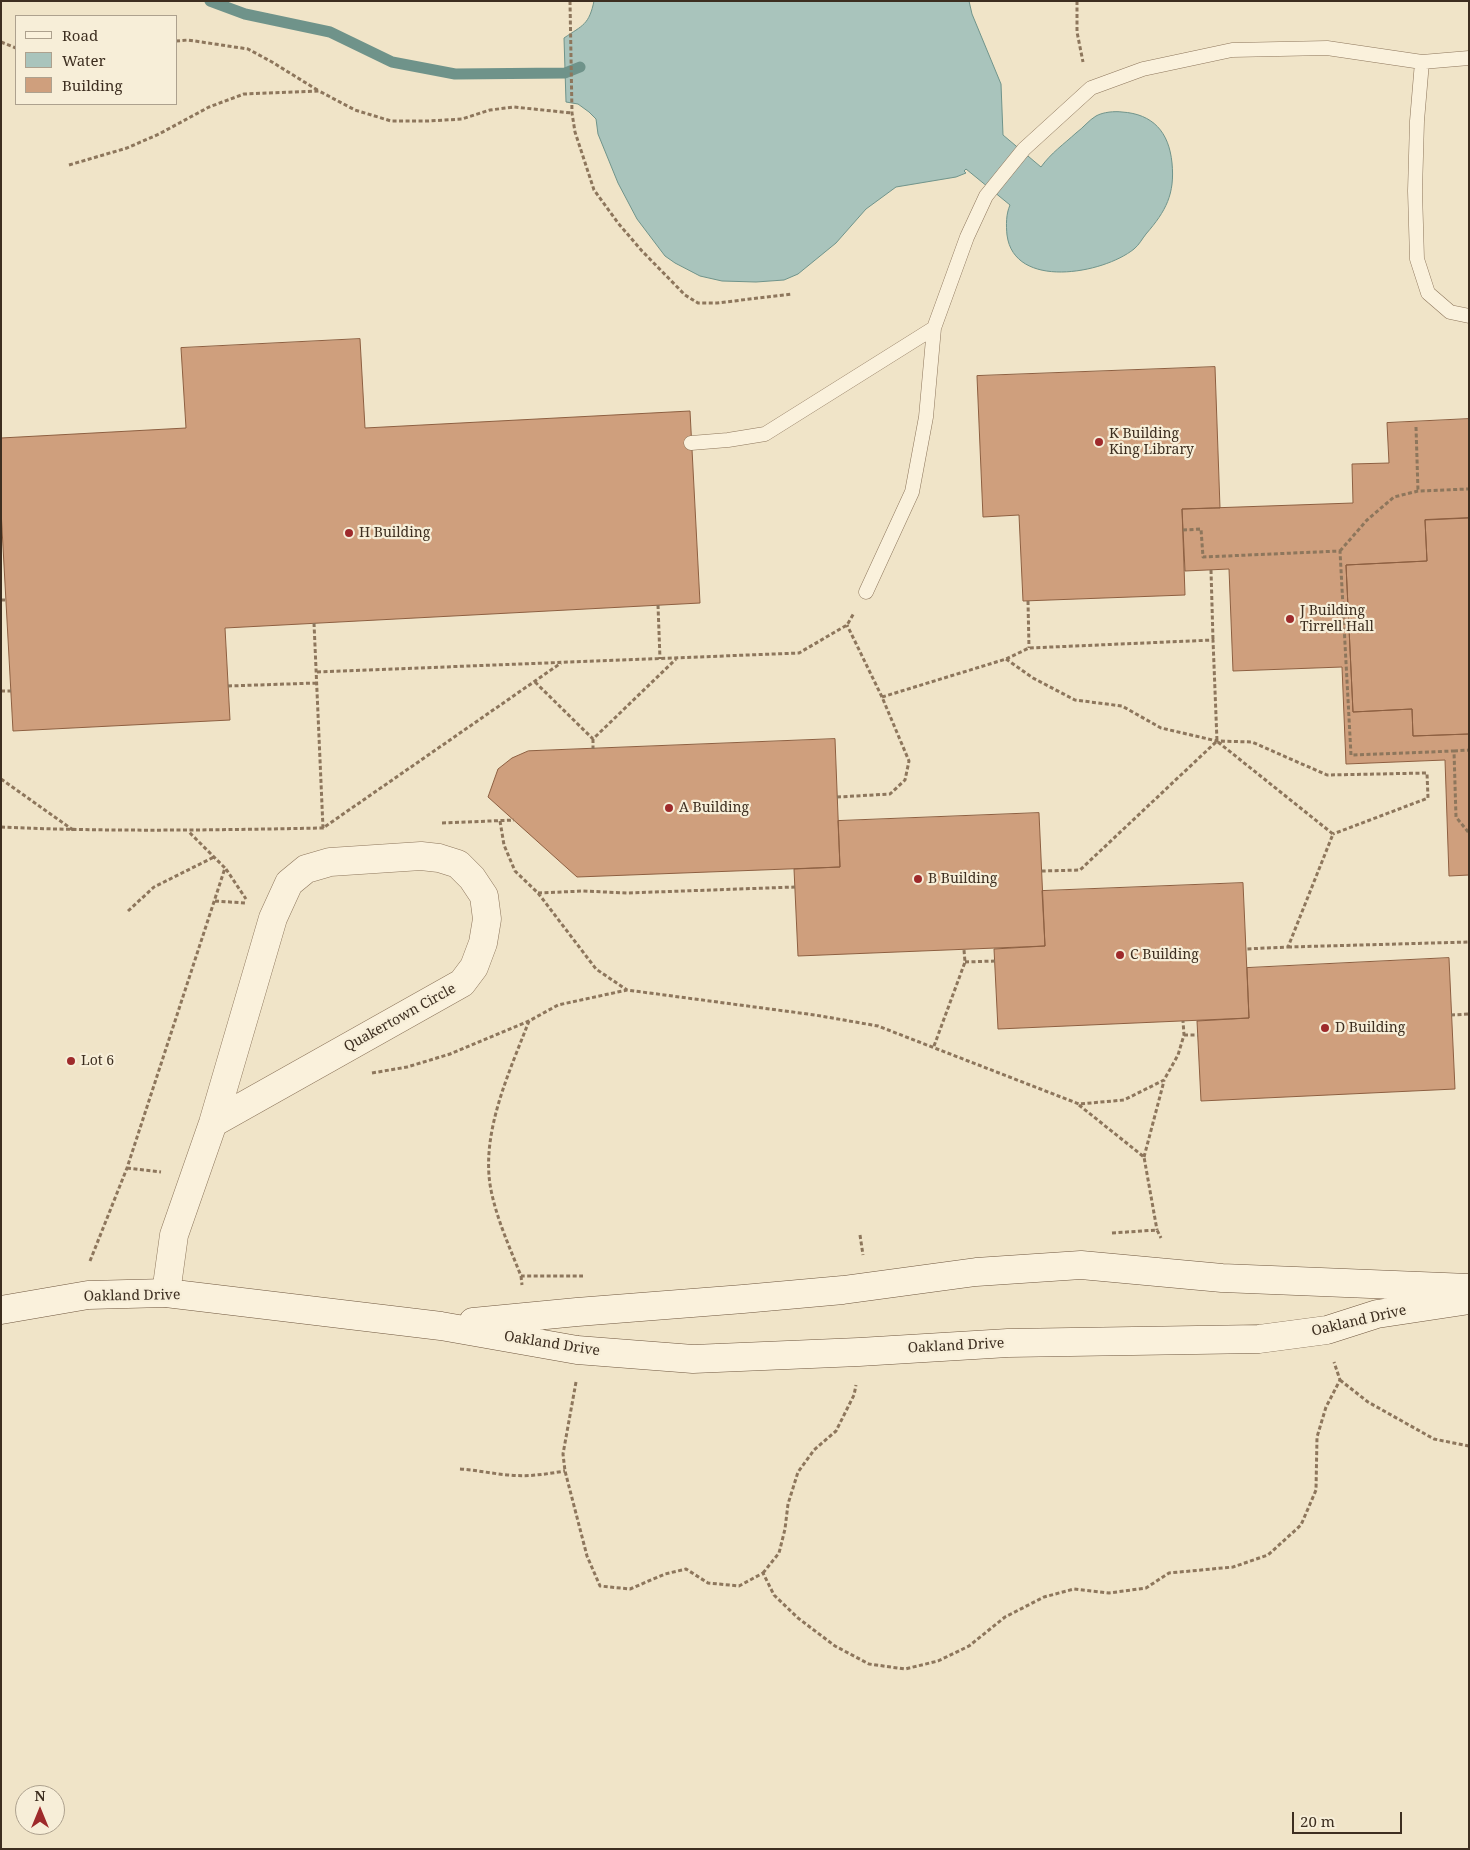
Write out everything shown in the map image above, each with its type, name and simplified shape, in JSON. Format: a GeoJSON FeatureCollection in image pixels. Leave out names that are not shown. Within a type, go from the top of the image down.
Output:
{"type":"FeatureCollection","features":[{"type":"Feature","properties":{"kind":"street","name":"Quakertown Circle"},"geometry":{"type":"LineString","coordinates":[[166,1293],[174,1235],[213,1122],[273,918],[289,883],[306,869],[330,862],[421,856],[440,858],[458,864],[472,878],[484,896],[487,919],[483,942],[474,967],[462,984],[213,1122]]}},
{"type":"Feature","properties":{"kind":"street","name":"Oakland Drive"},"geometry":{"type":"LineString","coordinates":[[441,1326],[577,1312],[743,1300],[843,1290],[976,1272],[1081,1265],[1222,1278],[1469,1288]]}},
{"type":"Feature","properties":{"kind":"street","name":"Oakland Drive"},"geometry":{"type":"LineString","coordinates":[[1,1310],[88,1295],[166,1293],[441,1326],[577,1350],[693,1359],[1008,1343],[1259,1339],[1327,1330],[1377,1314],[1469,1300]]}},
{"type":"Feature","properties":{"kind":"lane"},"geometry":{"type":"LineString","coordinates":[[866,592],[912,492],[926,417],[934,328],[967,237],[986,196],[1024,149],[1091,88],[1143,69],[1232,50],[1327,48],[1422,62],[1469,58]]}},
{"type":"Feature","properties":{"kind":"lane"},"geometry":{"type":"LineString","coordinates":[[1422,62],[1417,121],[1415,192],[1417,259],[1428,293],[1450,312],[1469,316]]}},
{"type":"Feature","properties":{"kind":"lane"},"geometry":{"type":"LineString","coordinates":[[692,444],[765,434],[934,328]]}},
{"type":"Feature","properties":{"kind":"path"},"geometry":{"type":"LineString","coordinates":[[570,1],[572,113],[575,132],[594,190],[642,251],[685,295],[698,302],[717,303],[792,294]]}},
{"type":"Feature","properties":{"kind":"path"},"geometry":{"type":"LineString","coordinates":[[1077,1],[1077,32],[1091,88]]}},
{"type":"Feature","properties":{"kind":"path"},"geometry":{"type":"LineString","coordinates":[[178,41],[188,40],[248,49],[355,110],[391,121],[462,119],[490,110],[514,107],[572,113]]}},
{"type":"Feature","properties":{"kind":"path"},"geometry":{"type":"LineString","coordinates":[[1,42],[15,48]]}},
{"type":"Feature","properties":{"kind":"path"},"geometry":{"type":"LineString","coordinates":[[69,165],[127,148],[159,134],[209,107],[244,94],[319,91]]}},
{"type":"Feature","properties":{"kind":"path"},"geometry":{"type":"LineString","coordinates":[[1416,427],[1418,491]]}},
{"type":"Feature","properties":{"kind":"path"},"geometry":{"type":"LineString","coordinates":[[1469,489],[1418,491],[1394,497],[1367,520],[1340,552],[1351,755],[1469,750]]}},
{"type":"Feature","properties":{"kind":"path"},"geometry":{"type":"LineString","coordinates":[[1183,530],[1201,529],[1203,557],[1340,552]]}},
{"type":"Feature","properties":{"kind":"path"},"geometry":{"type":"LineString","coordinates":[[1041,871],[1080,870],[1217,741],[1211,570]]}},
{"type":"Feature","properties":{"kind":"path"},"geometry":{"type":"LineString","coordinates":[[317,672],[799,653],[847,625],[866,592]]}},
{"type":"Feature","properties":{"kind":"path"},"geometry":{"type":"LineString","coordinates":[[1,600],[6,600]]}},
{"type":"Feature","properties":{"kind":"path"},"geometry":{"type":"LineString","coordinates":[[1028,602],[1029,648]]}},
{"type":"Feature","properties":{"kind":"path"},"geometry":{"type":"LineString","coordinates":[[658,605],[660,659]]}},
{"type":"Feature","properties":{"kind":"path"},"geometry":{"type":"LineString","coordinates":[[314,624],[323,828]]}},
{"type":"Feature","properties":{"kind":"path"},"geometry":{"type":"LineString","coordinates":[[837,797],[890,794],[906,780],[909,761],[882,697],[847,625]]}},
{"type":"Feature","properties":{"kind":"path"},"geometry":{"type":"LineString","coordinates":[[882,697],[1006,660],[1029,648],[1213,640]]}},
{"type":"Feature","properties":{"kind":"path"},"geometry":{"type":"LineString","coordinates":[[592,739],[676,658]]}},
{"type":"Feature","properties":{"kind":"path"},"geometry":{"type":"LineString","coordinates":[[1006,660],[1033,678],[1075,700],[1122,706],[1162,728],[1217,741],[1252,742],[1327,775],[1428,773],[1428,798],[1333,834],[1288,948]]}},
{"type":"Feature","properties":{"kind":"path"},"geometry":{"type":"LineString","coordinates":[[323,828],[562,663]]}},
{"type":"Feature","properties":{"kind":"path"},"geometry":{"type":"LineString","coordinates":[[535,682],[592,739],[594,748]]}},
{"type":"Feature","properties":{"kind":"path"},"geometry":{"type":"LineString","coordinates":[[228,686],[317,683]]}},
{"type":"Feature","properties":{"kind":"path"},"geometry":{"type":"LineString","coordinates":[[1,691],[11,691]]}},
{"type":"Feature","properties":{"kind":"path"},"geometry":{"type":"LineString","coordinates":[[1217,741],[1333,834]]}},
{"type":"Feature","properties":{"kind":"path"},"geometry":{"type":"LineString","coordinates":[[1454,751],[1456,817],[1469,833]]}},
{"type":"Feature","properties":{"kind":"path"},"geometry":{"type":"LineString","coordinates":[[1,780],[73,830]]}},
{"type":"Feature","properties":{"kind":"path"},"geometry":{"type":"LineString","coordinates":[[500,820],[504,845],[515,871],[538,893],[596,969],[627,990]]}},
{"type":"Feature","properties":{"kind":"path"},"geometry":{"type":"LineString","coordinates":[[433,823],[514,820]]}},
{"type":"Feature","properties":{"kind":"path"},"geometry":{"type":"LineString","coordinates":[[1,826],[73,830],[187,831],[332,828]]}},
{"type":"Feature","properties":{"kind":"path"},"geometry":{"type":"LineString","coordinates":[[88,1268],[127,1168],[226,868],[187,831]]}},
{"type":"Feature","properties":{"kind":"path"},"geometry":{"type":"LineString","coordinates":[[128,911],[154,887],[214,857]]}},
{"type":"Feature","properties":{"kind":"path"},"geometry":{"type":"LineString","coordinates":[[538,893],[795,887]]}},
{"type":"Feature","properties":{"kind":"path"},"geometry":{"type":"LineString","coordinates":[[1246,949],[1469,942]]}},
{"type":"Feature","properties":{"kind":"path"},"geometry":{"type":"LineString","coordinates":[[934,1046],[965,962],[964,950]]}},
{"type":"Feature","properties":{"kind":"path"},"geometry":{"type":"LineString","coordinates":[[965,962],[995,962]]}},
{"type":"Feature","properties":{"kind":"path"},"geometry":{"type":"LineString","coordinates":[[369,1074],[406,1067],[450,1054],[529,1021],[558,1005],[627,990],[815,1014],[878,1026],[934,1046],[1079,1104],[1144,1157]]}},
{"type":"Feature","properties":{"kind":"path"},"geometry":{"type":"LineString","coordinates":[[1451,1014],[1469,1014]]}},
{"type":"Feature","properties":{"kind":"path"},"geometry":{"type":"LineString","coordinates":[[529,1021],[511,1069],[489,1142],[488,1166],[490,1188],[496,1214],[521,1276],[586,1276]]}},
{"type":"Feature","properties":{"kind":"path"},"geometry":{"type":"LineString","coordinates":[[1164,1243],[1156,1230],[1144,1157],[1164,1080],[1178,1055],[1184,1035],[1183,1021]]}},
{"type":"Feature","properties":{"kind":"path"},"geometry":{"type":"LineString","coordinates":[[1184,1035],[1198,1035]]}},
{"type":"Feature","properties":{"kind":"path"},"geometry":{"type":"LineString","coordinates":[[1079,1104],[1124,1100],[1164,1080]]}},
{"type":"Feature","properties":{"kind":"path"},"geometry":{"type":"LineString","coordinates":[[1108,1233],[1156,1230]]}},
{"type":"Feature","properties":{"kind":"path"},"geometry":{"type":"LineString","coordinates":[[860,1235],[863,1256]]}},
{"type":"Feature","properties":{"kind":"path"},"geometry":{"type":"LineString","coordinates":[[854,1258],[870,1255]]}},
{"type":"Feature","properties":{"kind":"path"},"geometry":{"type":"LineString","coordinates":[[1327,1330],[1330,1350],[1340,1380],[1368,1402],[1434,1439],[1469,1446]]}},
{"type":"Feature","properties":{"kind":"path"},"geometry":{"type":"LineString","coordinates":[[577,1350],[576,1381],[563,1454],[565,1471],[587,1556],[600,1586],[630,1589],[665,1574],[686,1568],[708,1583],[739,1586],[763,1573],[779,1553],[785,1530],[788,1504],[798,1472],[814,1450],[836,1431],[854,1395],[858,1376],[859,1352]]}},
{"type":"Feature","properties":{"kind":"path"},"geometry":{"type":"LineString","coordinates":[[763,1573],[774,1595],[798,1618],[835,1646],[869,1664],[905,1669],[938,1661],[969,1646],[1005,1617],[1044,1597],[1074,1589],[1109,1593],[1146,1588],[1169,1573],[1233,1567],[1268,1554],[1301,1525],[1316,1490],[1317,1437],[1326,1407],[1340,1380]]}},
{"type":"Feature","properties":{"kind":"path"},"geometry":{"type":"LineString","coordinates":[[460,1469],[482,1470],[510,1475],[538,1475],[565,1471]]}},
{"type":"Feature","properties":{"kind":"water"},"geometry":{"type":"Polygon","coordinates":[[[594,1],[969,1],[972,14],[1001,84],[1003,135],[1041,167],[1053,153],[1096,116],[1116,112],[1133,113],[1142,116],[1158,127],[1167,142],[1173,174],[1168,202],[1159,218],[1137,246],[1120,258],[1082,270],[1062,272],[1042,270],[1025,264],[1013,252],[1007,235],[1006,223],[1010,205],[966,169],[964,171],[966,173],[956,177],[896,187],[866,209],[836,243],[798,274],[784,280],[756,282],[722,281],[700,276],[665,256],[637,219],[618,183],[598,134],[596,119],[578,104],[566,102],[564,38],[584,24],[590,15],[594,1]]]}},
{"type":"Feature","properties":{"kind":"building","name":"H Building"},"geometry":{"type":"Polygon","coordinates":[[[360,339],[365,428],[690,411],[700,603],[225,628],[230,720],[13,731],[1,510],[1,438],[186,428],[181,348],[360,339]]]}},
{"type":"Feature","properties":{"kind":"building","name":"K Building King Library"},"geometry":{"type":"Polygon","coordinates":[[[1215,367],[1220,508],[1182,509],[1185,595],[1023,601],[1019,515],[983,517],[977,376],[1215,367]]]}},
{"type":"Feature","properties":{"kind":"building","name":"J Building Tirrell Hall"},"geometry":{"type":"Polygon","coordinates":[[[1469,419],[1469,518],[1425,520],[1427,561],[1346,565],[1353,712],[1412,709],[1413,736],[1469,734],[1469,875],[1449,876],[1445,760],[1346,764],[1342,667],[1233,671],[1229,569],[1185,571],[1182,509],[1353,503],[1352,464],[1389,463],[1387,423],[1469,419]]]}},
{"type":"Feature","properties":{"kind":"building"},"geometry":{"type":"Polygon","coordinates":[[[1469,518],[1469,734],[1413,736],[1412,709],[1353,712],[1346,565],[1427,561],[1425,520],[1469,518]]]}},
{"type":"Feature","properties":{"kind":"building","name":"A Building"},"geometry":{"type":"Polygon","coordinates":[[[835,739],[840,867],[577,877],[488,797],[498,769],[512,758],[528,751],[835,739]]]}},
{"type":"Feature","properties":{"kind":"building","name":"B Building"},"geometry":{"type":"Polygon","coordinates":[[[1039,813],[1045,946],[798,956],[794,869],[840,867],[838,821],[1039,813]]]}},
{"type":"Feature","properties":{"kind":"building","name":"C Building"},"geometry":{"type":"Polygon","coordinates":[[[1243,883],[1249,1018],[998,1029],[994,949],[1045,946],[1042,891],[1243,883]]]}},
{"type":"Feature","properties":{"kind":"building","name":"D Building"},"geometry":{"type":"Polygon","coordinates":[[[1449,958],[1455,1089],[1201,1101],[1197,1021],[1249,1018],[1247,968],[1449,958]]]}},
{"type":"Feature","properties":{"kind":"waterway"},"geometry":{"type":"LineString","coordinates":[[210,1],[245,14],[330,32],[392,62],[455,74],[565,73],[580,67]]}},
{"type":"Feature","properties":{"kind":"place","name":"K Building King Library"},"geometry":{"type":"Point","coordinates":[1099,442]}},
{"type":"Feature","properties":{"kind":"place","name":"H Building"},"geometry":{"type":"Point","coordinates":[349,533]}},
{"type":"Feature","properties":{"kind":"place","name":"J Building Tirrell Hall"},"geometry":{"type":"Point","coordinates":[1290,619]}},
{"type":"Feature","properties":{"kind":"place","name":"A Building"},"geometry":{"type":"Point","coordinates":[669,808]}},
{"type":"Feature","properties":{"kind":"place","name":"B Building"},"geometry":{"type":"Point","coordinates":[918,879]}},
{"type":"Feature","properties":{"kind":"place","name":"C Building"},"geometry":{"type":"Point","coordinates":[1120,955]}},
{"type":"Feature","properties":{"kind":"place","name":"D Building"},"geometry":{"type":"Point","coordinates":[1325,1028]}},
{"type":"Feature","properties":{"kind":"place","name":"Lot 6"},"geometry":{"type":"Point","coordinates":[71,1061]}}]}
